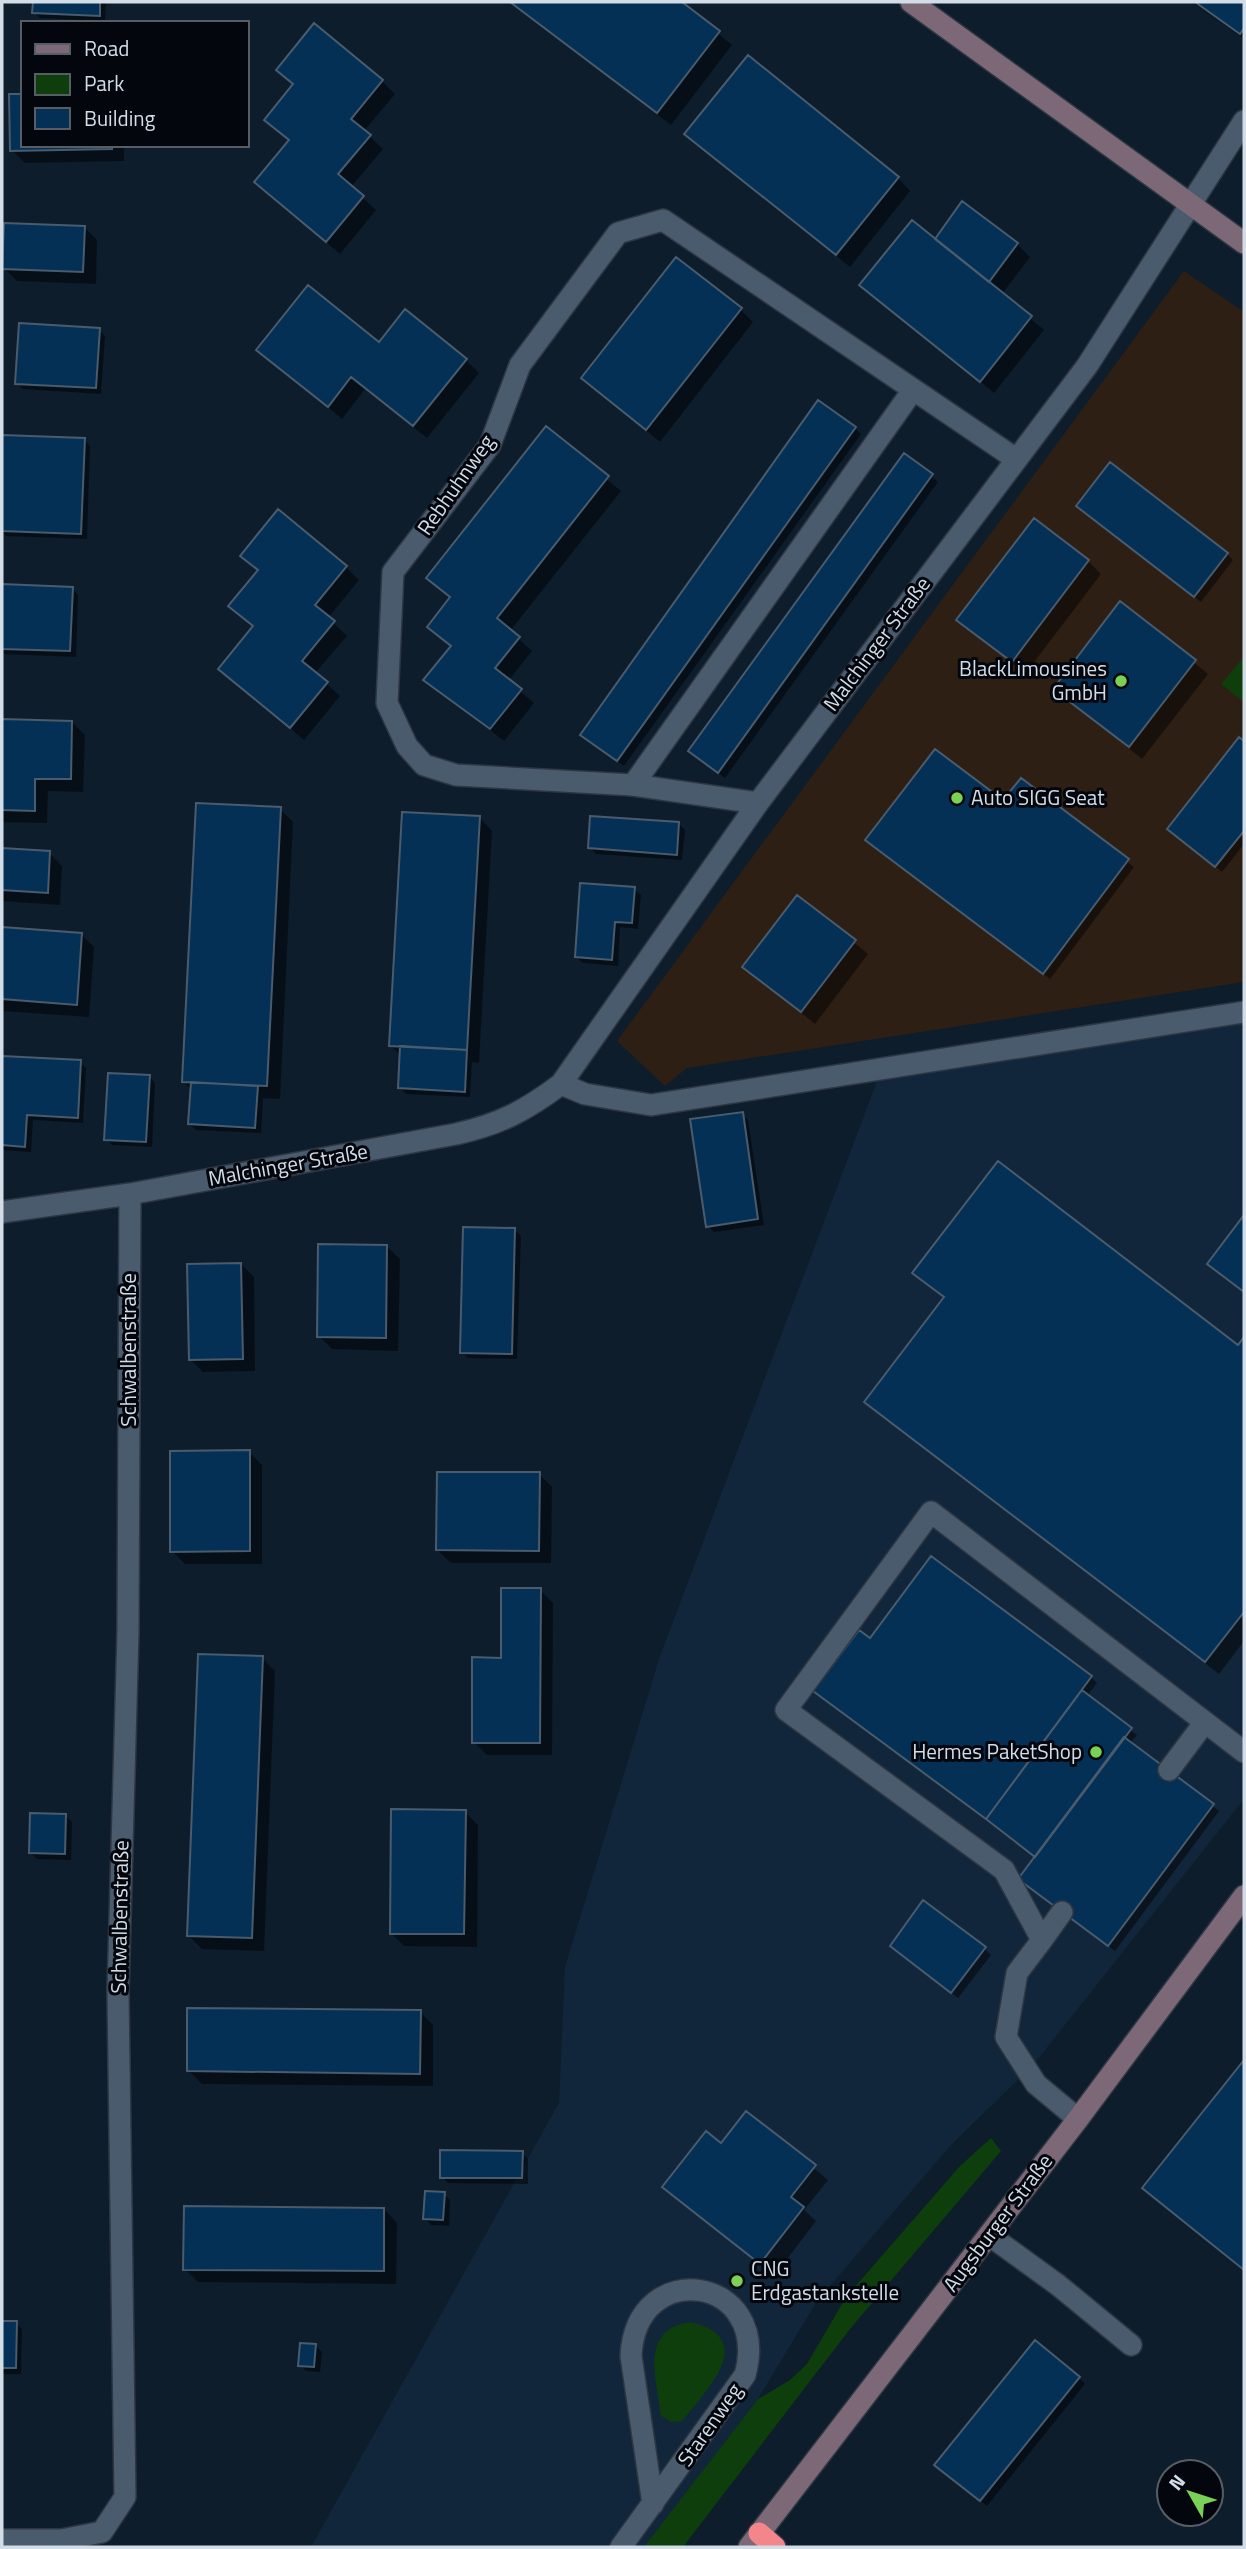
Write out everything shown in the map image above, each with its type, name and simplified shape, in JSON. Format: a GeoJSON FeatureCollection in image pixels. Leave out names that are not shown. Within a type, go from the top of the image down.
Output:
{"type":"FeatureCollection","features":[{"type":"Feature","properties":{"kind":"highway"},"geometry":{"type":"LineString","coordinates":[[754,2540],[775,2547]]}},
{"type":"Feature","properties":{"kind":"street"},"geometry":{"type":"LineString","coordinates":[[911,2],[1244,243]]}},
{"type":"Feature","properties":{"kind":"street","name":"Malchinger Straße"},"geometry":{"type":"LineString","coordinates":[[2,1212],[130,1194],[492,1126],[527,1110],[561,1084],[758,803],[1087,366],[1244,121]]}},
{"type":"Feature","properties":{"kind":"street","name":"Rebhuhnweg"},"geometry":{"type":"LineString","coordinates":[[758,803],[633,785],[456,775],[424,765],[407,746],[387,704],[393,572],[490,444],[520,365],[618,233],[663,220],[1016,459]]}},
{"type":"Feature","properties":{"kind":"street"},"geometry":{"type":"LineString","coordinates":[[633,785],[913,390]]}},
{"type":"Feature","properties":{"kind":"street"},"geometry":{"type":"LineString","coordinates":[[561,1084],[585,1094],[651,1105],[1244,1012]]}},
{"type":"Feature","properties":{"kind":"street","name":"Schwalbenstraße"},"geometry":{"type":"LineString","coordinates":[[2,2540],[61,2540],[102,2532],[125,2497],[118,1992],[128,1657],[130,1194]]}},
{"type":"Feature","properties":{"kind":"street"},"geometry":{"type":"LineString","coordinates":[[1042,1940],[1004,1870],[786,1710],[931,1512],[1244,1752]]}},
{"type":"Feature","properties":{"kind":"street"},"geometry":{"type":"LineString","coordinates":[[1169,1770],[1205,1722]]}},
{"type":"Feature","properties":{"kind":"street","name":"Augsburger Straße"},"geometry":{"type":"LineString","coordinates":[[754,2540],[1078,2119],[1244,1896]]}},
{"type":"Feature","properties":{"kind":"street"},"geometry":{"type":"LineString","coordinates":[[1062,1912],[1017,1973],[1006,2037],[1036,2084],[1078,2119]]}},
{"type":"Feature","properties":{"kind":"street"},"geometry":{"type":"LineString","coordinates":[[989,2235],[1058,2285],[1131,2345]]}},
{"type":"Feature","properties":{"kind":"street","name":"Starenweg"},"geometry":{"type":"LineString","coordinates":[[621,2547],[653,2504],[746,2375],[751,2356],[750,2336],[742,2317],[729,2302],[710,2292],[690,2289],[670,2292],[652,2303],[639,2319],[632,2337],[631,2356],[653,2504]]}},
{"type":"Feature","properties":{"kind":"shaded area"},"geometry":{"type":"Polygon","coordinates":[[[1184,271],[1244,312],[1244,982],[687,1068],[665,1086],[617,1041],[1184,271]]]}},
{"type":"Feature","properties":{"kind":"shaded area"},"geometry":{"type":"Polygon","coordinates":[[[1244,1009],[1244,1799],[1034,2064],[951,2145],[817,2301],[758,2399],[645,2547],[311,2547],[559,2103],[565,1967],[660,1656],[879,1076],[1244,1009]]]}},
{"type":"Feature","properties":{"kind":"green space"},"geometry":{"type":"Polygon","coordinates":[[[1244,657],[1244,702],[1221,684],[1244,657]]]}},
{"type":"Feature","properties":{"kind":"green space"},"geometry":{"type":"Polygon","coordinates":[[[991,2138],[1001,2151],[850,2329],[683,2547],[644,2547],[758,2399],[790,2380],[807,2364],[846,2297],[960,2166],[991,2138]]]}},
{"type":"Feature","properties":{"kind":"green space"},"geometry":{"type":"Polygon","coordinates":[[[691,2322],[711,2330],[722,2340],[725,2353],[714,2381],[704,2395],[682,2421],[672,2422],[661,2416],[655,2371],[657,2345],[664,2334],[675,2326],[691,2322]]]}},
{"type":"Feature","properties":{"kind":"building"},"geometry":{"type":"Polygon","coordinates":[[[33,2],[100,2],[100,16],[32,13],[33,2]]]}},
{"type":"Feature","properties":{"kind":"building"},"geometry":{"type":"Polygon","coordinates":[[[510,2],[682,2],[720,31],[657,113],[510,2]]]}},
{"type":"Feature","properties":{"kind":"building"},"geometry":{"type":"Polygon","coordinates":[[[1195,2],[1244,2],[1244,28],[1240,34],[1195,2]]]}},
{"type":"Feature","properties":{"kind":"building"},"geometry":{"type":"Polygon","coordinates":[[[314,23],[383,80],[351,119],[371,135],[338,174],[364,196],[326,242],[254,182],[289,140],[264,120],[293,84],[276,70],[314,23]]]}},
{"type":"Feature","properties":{"kind":"building"},"geometry":{"type":"Polygon","coordinates":[[[748,55],[899,177],[836,255],[684,134],[748,55]]]}},
{"type":"Feature","properties":{"kind":"building"},"geometry":{"type":"Polygon","coordinates":[[[9,94],[21,94],[21,147],[112,147],[112,149],[10,151],[9,94]]]}},
{"type":"Feature","properties":{"kind":"building"},"geometry":{"type":"Polygon","coordinates":[[[962,201],[1018,243],[989,282],[935,239],[962,201]]]}},
{"type":"Feature","properties":{"kind":"building"},"geometry":{"type":"Polygon","coordinates":[[[912,220],[1032,316],[980,382],[859,285],[912,220]]]}},
{"type":"Feature","properties":{"kind":"building"},"geometry":{"type":"Polygon","coordinates":[[[4,223],[85,226],[83,272],[2,269],[4,223]]]}},
{"type":"Feature","properties":{"kind":"building"},"geometry":{"type":"Polygon","coordinates":[[[676,257],[742,308],[646,430],[581,378],[676,257]]]}},
{"type":"Feature","properties":{"kind":"building"},"geometry":{"type":"Polygon","coordinates":[[[308,285],[379,342],[405,309],[467,359],[413,426],[351,377],[328,407],[256,350],[308,285]]]}},
{"type":"Feature","properties":{"kind":"building"},"geometry":{"type":"Polygon","coordinates":[[[19,323],[100,328],[96,388],[15,384],[19,323]]]}},
{"type":"Feature","properties":{"kind":"building"},"geometry":{"type":"Polygon","coordinates":[[[818,400],[856,427],[617,761],[580,735],[818,400]]]}},
{"type":"Feature","properties":{"kind":"building"},"geometry":{"type":"Polygon","coordinates":[[[546,426],[609,476],[497,618],[520,637],[495,668],[522,689],[490,729],[423,680],[451,646],[427,627],[450,597],[426,578],[546,426]]]}},
{"type":"Feature","properties":{"kind":"building"},"geometry":{"type":"Polygon","coordinates":[[[2,435],[85,438],[81,534],[2,531],[2,435]]]}},
{"type":"Feature","properties":{"kind":"building"},"geometry":{"type":"Polygon","coordinates":[[[904,453],[933,474],[718,773],[688,751],[904,453]]]}},
{"type":"Feature","properties":{"kind":"building"},"geometry":{"type":"Polygon","coordinates":[[[1110,462],[1228,553],[1194,597],[1076,506],[1110,462]]]}},
{"type":"Feature","properties":{"kind":"building"},"geometry":{"type":"Polygon","coordinates":[[[278,509],[347,566],[315,605],[335,621],[302,661],[328,682],[290,728],[218,669],[253,626],[228,606],[258,570],[240,556],[278,509]]]}},
{"type":"Feature","properties":{"kind":"building"},"geometry":{"type":"Polygon","coordinates":[[[1034,518],[1089,560],[1012,662],[956,620],[1034,518]]]}},
{"type":"Feature","properties":{"kind":"building"},"geometry":{"type":"Polygon","coordinates":[[[2,584],[73,587],[70,651],[2,649],[2,584]]]}},
{"type":"Feature","properties":{"kind":"building"},"geometry":{"type":"Polygon","coordinates":[[[1120,601],[1196,660],[1129,747],[1053,689],[1120,601]]]}},
{"type":"Feature","properties":{"kind":"building"},"geometry":{"type":"Polygon","coordinates":[[[2,719],[72,721],[71,779],[35,779],[35,811],[2,810],[2,719]]]}},
{"type":"Feature","properties":{"kind":"building"},"geometry":{"type":"Polygon","coordinates":[[[1239,737],[1244,741],[1244,831],[1215,867],[1167,829],[1239,737]]]}},
{"type":"Feature","properties":{"kind":"building"},"geometry":{"type":"Polygon","coordinates":[[[935,749],[1003,800],[1021,778],[1129,859],[1043,974],[865,840],[935,749]]]}},
{"type":"Feature","properties":{"kind":"building"},"geometry":{"type":"Polygon","coordinates":[[[196,803],[281,807],[267,1086],[182,1082],[196,803]]]}},
{"type":"Feature","properties":{"kind":"building"},"geometry":{"type":"Polygon","coordinates":[[[402,812],[480,816],[467,1050],[389,1046],[402,812]]]}},
{"type":"Feature","properties":{"kind":"building"},"geometry":{"type":"Polygon","coordinates":[[[590,816],[679,822],[677,855],[588,848],[590,816]]]}},
{"type":"Feature","properties":{"kind":"building"},"geometry":{"type":"Polygon","coordinates":[[[2,848],[50,851],[48,893],[2,890],[2,848]]]}},
{"type":"Feature","properties":{"kind":"building"},"geometry":{"type":"Polygon","coordinates":[[[580,883],[635,887],[632,923],[615,922],[612,960],[575,957],[580,883]]]}},
{"type":"Feature","properties":{"kind":"building"},"geometry":{"type":"Polygon","coordinates":[[[797,895],[856,940],[801,1012],[742,967],[797,895]]]}},
{"type":"Feature","properties":{"kind":"building"},"geometry":{"type":"Polygon","coordinates":[[[2,927],[82,933],[77,1005],[2,999],[2,927]]]}},
{"type":"Feature","properties":{"kind":"building"},"geometry":{"type":"Polygon","coordinates":[[[400,1046],[467,1050],[465,1092],[398,1088],[400,1046]]]}},
{"type":"Feature","properties":{"kind":"building"},"geometry":{"type":"Polygon","coordinates":[[[2,1056],[81,1060],[78,1118],[27,1115],[25,1147],[2,1145],[2,1056]]]}},
{"type":"Feature","properties":{"kind":"building"},"geometry":{"type":"Polygon","coordinates":[[[108,1073],[150,1075],[146,1142],[104,1140],[108,1073]]]}},
{"type":"Feature","properties":{"kind":"building"},"geometry":{"type":"Polygon","coordinates":[[[191,1082],[258,1086],[255,1128],[188,1124],[191,1082]]]}},
{"type":"Feature","properties":{"kind":"building"},"geometry":{"type":"Polygon","coordinates":[[[743,1112],[758,1219],[706,1227],[690,1119],[743,1112]]]}},
{"type":"Feature","properties":{"kind":"building"},"geometry":{"type":"Polygon","coordinates":[[[998,1161],[1238,1345],[1244,1337],[1244,1612],[1205,1662],[864,1402],[944,1297],[912,1273],[998,1161]]]}},
{"type":"Feature","properties":{"kind":"building"},"geometry":{"type":"Polygon","coordinates":[[[1244,1215],[1244,1292],[1207,1264],[1244,1215]]]}},
{"type":"Feature","properties":{"kind":"building"},"geometry":{"type":"Polygon","coordinates":[[[463,1227],[515,1228],[512,1354],[460,1353],[463,1227]]]}},
{"type":"Feature","properties":{"kind":"building"},"geometry":{"type":"Polygon","coordinates":[[[318,1244],[387,1245],[386,1338],[317,1337],[318,1244]]]}},
{"type":"Feature","properties":{"kind":"building"},"geometry":{"type":"Polygon","coordinates":[[[241,1263],[243,1359],[189,1360],[187,1264],[241,1263]]]}},
{"type":"Feature","properties":{"kind":"building"},"geometry":{"type":"Polygon","coordinates":[[[250,1450],[250,1551],[170,1552],[170,1451],[250,1450]]]}},
{"type":"Feature","properties":{"kind":"building"},"geometry":{"type":"Polygon","coordinates":[[[437,1472],[540,1472],[539,1551],[436,1550],[437,1472]]]}},
{"type":"Feature","properties":{"kind":"building"},"geometry":{"type":"Polygon","coordinates":[[[931,1556],[1092,1676],[986,1819],[813,1691],[859,1630],[870,1638],[931,1556]]]}},
{"type":"Feature","properties":{"kind":"building"},"geometry":{"type":"Polygon","coordinates":[[[501,1588],[541,1588],[540,1743],[472,1743],[472,1657],[501,1658],[501,1588]]]}},
{"type":"Feature","properties":{"kind":"building"},"geometry":{"type":"Polygon","coordinates":[[[198,1654],[263,1656],[252,1938],[187,1936],[198,1654]]]}},
{"type":"Feature","properties":{"kind":"building"},"geometry":{"type":"Polygon","coordinates":[[[1082,1690],[1132,1728],[1035,1857],[986,1819],[1082,1690]]]}},
{"type":"Feature","properties":{"kind":"building"},"geometry":{"type":"Polygon","coordinates":[[[1124,1737],[1214,1804],[1108,1946],[1018,1879],[1124,1737]]]}},
{"type":"Feature","properties":{"kind":"building"},"geometry":{"type":"Polygon","coordinates":[[[391,1809],[466,1810],[464,1934],[390,1934],[391,1809]]]}},
{"type":"Feature","properties":{"kind":"building"},"geometry":{"type":"Polygon","coordinates":[[[30,1813],[66,1814],[65,1854],[29,1853],[30,1813]]]}},
{"type":"Feature","properties":{"kind":"building"},"geometry":{"type":"Polygon","coordinates":[[[923,1900],[986,1947],[951,1993],[890,1946],[923,1900]]]}},
{"type":"Feature","properties":{"kind":"building"},"geometry":{"type":"Polygon","coordinates":[[[187,2008],[421,2010],[420,2074],[187,2071],[187,2008]]]}},
{"type":"Feature","properties":{"kind":"building"},"geometry":{"type":"Polygon","coordinates":[[[1244,2060],[1244,2270],[1142,2188],[1244,2060]]]}},
{"type":"Feature","properties":{"kind":"building"},"geometry":{"type":"Polygon","coordinates":[[[746,2111],[816,2165],[791,2197],[804,2207],[760,2264],[662,2187],[706,2131],[721,2143],[746,2111]]]}},
{"type":"Feature","properties":{"kind":"building"},"geometry":{"type":"Polygon","coordinates":[[[440,2150],[523,2151],[522,2178],[440,2178],[440,2150]]]}},
{"type":"Feature","properties":{"kind":"building"},"geometry":{"type":"Polygon","coordinates":[[[425,2191],[445,2192],[443,2220],[423,2219],[425,2191]]]}},
{"type":"Feature","properties":{"kind":"building"},"geometry":{"type":"Polygon","coordinates":[[[184,2206],[384,2208],[384,2271],[183,2270],[184,2206]]]}},
{"type":"Feature","properties":{"kind":"building"},"geometry":{"type":"Polygon","coordinates":[[[2,2321],[17,2321],[16,2368],[2,2368],[2,2321]]]}},
{"type":"Feature","properties":{"kind":"building"},"geometry":{"type":"Polygon","coordinates":[[[1035,2340],[1080,2377],[980,2501],[934,2465],[1035,2340]]]}},
{"type":"Feature","properties":{"kind":"building"},"geometry":{"type":"Polygon","coordinates":[[[300,2343],[316,2344],[314,2367],[298,2366],[300,2343]]]}},
{"type":"Feature","properties":{"kind":"place","name":"BlackLimousines GmbH"},"geometry":{"type":"Point","coordinates":[1121,681]}},
{"type":"Feature","properties":{"kind":"place","name":"Auto SIGG Seat"},"geometry":{"type":"Point","coordinates":[957,798]}},
{"type":"Feature","properties":{"kind":"place","name":"Hermes PaketShop"},"geometry":{"type":"Point","coordinates":[1096,1752]}},
{"type":"Feature","properties":{"kind":"place","name":"CNG Erdgastankstelle"},"geometry":{"type":"Point","coordinates":[737,2281]}}]}
